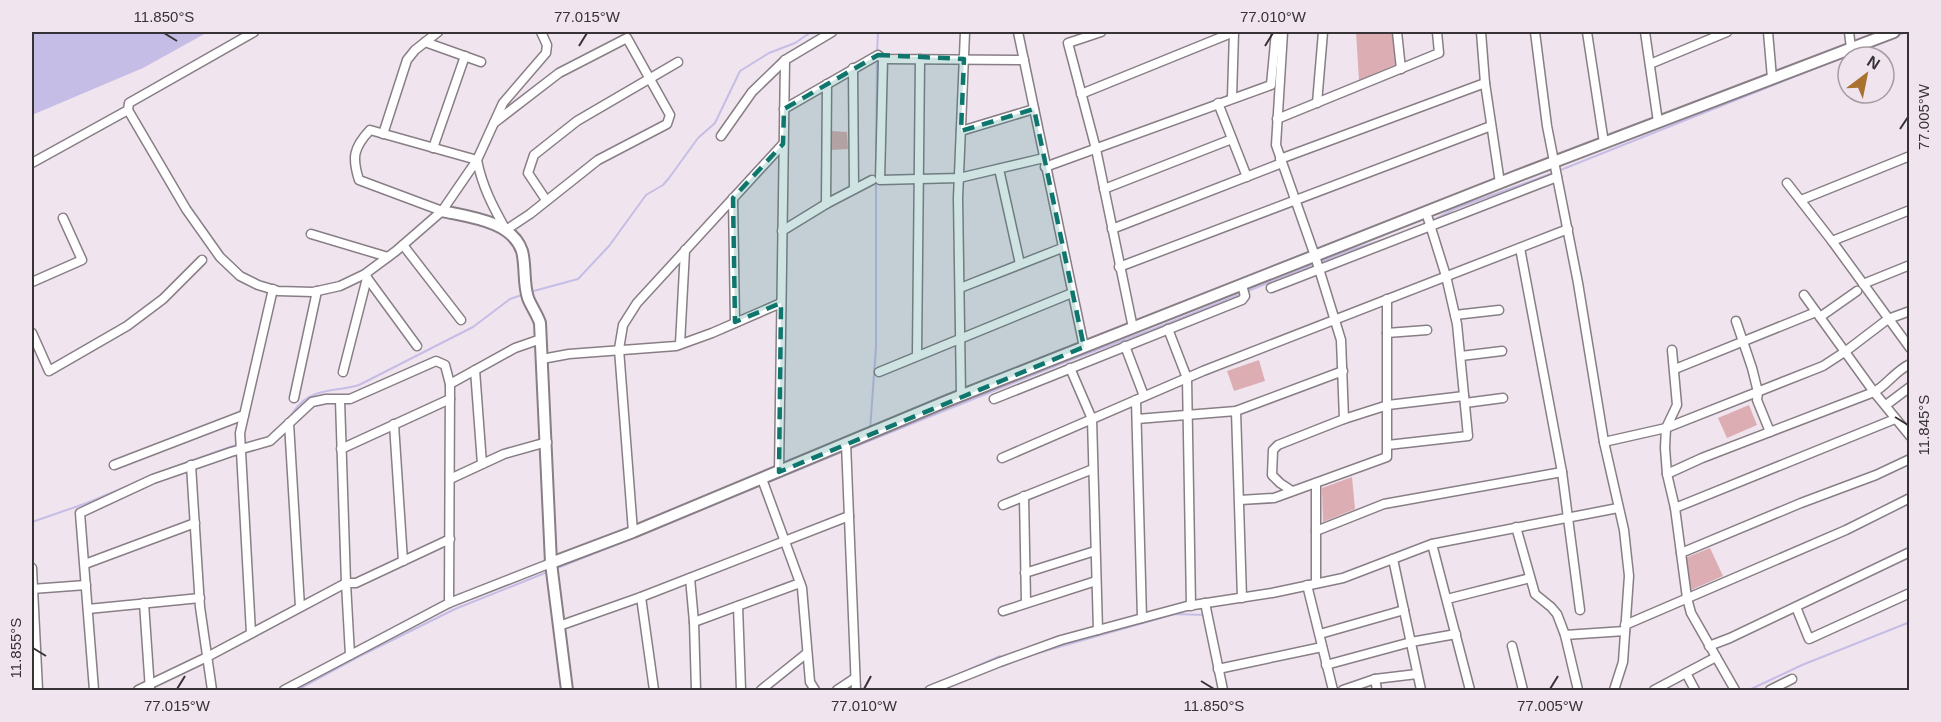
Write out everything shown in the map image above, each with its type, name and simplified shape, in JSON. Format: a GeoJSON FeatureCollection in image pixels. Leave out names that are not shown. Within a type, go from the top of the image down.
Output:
{"type":"FeatureCollection","features":[{"type":"Feature","properties":{"kind":"street"},"geometry":{"type":"LineString","coordinates":[[254,32],[129,103],[128,110],[186,209],[220,257],[240,276],[258,285],[273,289],[317,291],[340,286],[366,276],[442,211],[477,160],[503,103],[546,53],[547,45],[542,32]]}},
{"type":"Feature","properties":{"kind":"street"},"geometry":{"type":"LineString","coordinates":[[383,134],[407,60],[415,50],[438,32]]}},
{"type":"Feature","properties":{"kind":"street"},"geometry":{"type":"LineString","coordinates":[[721,136],[752,92],[785,60],[832,32]]}},
{"type":"Feature","properties":{"kind":"street"},"geometry":{"type":"LineString","coordinates":[[961,395],[959,178],[965,32]]}},
{"type":"Feature","properties":{"kind":"street"},"geometry":{"type":"LineString","coordinates":[[1018,32],[1084,347]]}},
{"type":"Feature","properties":{"kind":"street"},"geometry":{"type":"LineString","coordinates":[[1101,32],[1068,43],[1096,149],[1131,329],[1129,344],[1140,398],[1137,419],[1142,618]]}},
{"type":"Feature","properties":{"kind":"street"},"geometry":{"type":"LineString","coordinates":[[1081,94],[1234,32],[1232,98]]}},
{"type":"Feature","properties":{"kind":"street"},"geometry":{"type":"LineString","coordinates":[[883,59],[880,180],[959,178],[999,169],[1045,163],[1096,149],[1271,85],[1276,32]]}},
{"type":"Feature","properties":{"kind":"street"},"geometry":{"type":"LineString","coordinates":[[1283,32],[1276,145],[1315,256],[1341,340],[1344,419]]}},
{"type":"Feature","properties":{"kind":"street"},"geometry":{"type":"LineString","coordinates":[[1317,103],[1323,32]]}},
{"type":"Feature","properties":{"kind":"street"},"geometry":{"type":"LineString","coordinates":[[1397,32],[1401,69]]}},
{"type":"Feature","properties":{"kind":"street"},"geometry":{"type":"LineString","coordinates":[[1277,119],[1439,53],[1437,32]]}},
{"type":"Feature","properties":{"kind":"street"},"geometry":{"type":"LineString","coordinates":[[1482,32],[1485,83],[1500,183]]}},
{"type":"Feature","properties":{"kind":"street"},"geometry":{"type":"LineString","coordinates":[[1535,32],[1547,126],[1578,283],[1604,442],[1624,530],[1629,576],[1623,662],[1614,690]]}},
{"type":"Feature","properties":{"kind":"street"},"geometry":{"type":"LineString","coordinates":[[1587,32],[1604,143]]}},
{"type":"Feature","properties":{"kind":"street"},"geometry":{"type":"LineString","coordinates":[[1646,32],[1658,122]]}},
{"type":"Feature","properties":{"kind":"street"},"geometry":{"type":"LineString","coordinates":[[1650,64],[1727,32]]}},
{"type":"Feature","properties":{"kind":"street"},"geometry":{"type":"LineString","coordinates":[[1768,32],[1772,78]]}},
{"type":"Feature","properties":{"kind":"street"},"geometry":{"type":"LineString","coordinates":[[1859,45],[1894,32]]}},
{"type":"Feature","properties":{"kind":"street"},"geometry":{"type":"LineString","coordinates":[[494,123],[559,73],[627,38],[669,110],[670,119],[667,124],[598,160],[506,230]]}},
{"type":"Feature","properties":{"kind":"street"},"geometry":{"type":"LineString","coordinates":[[425,42],[481,62]]}},
{"type":"Feature","properties":{"kind":"street"},"geometry":{"type":"LineString","coordinates":[[284,690],[449,603],[633,532],[961,395],[1836,54]]}},
{"type":"Feature","properties":{"kind":"street"},"geometry":{"type":"LineString","coordinates":[[784,109],[878,55],[883,59],[1024,60]]}},
{"type":"Feature","properties":{"kind":"street"},"geometry":{"type":"LineString","coordinates":[[433,148],[465,56]]}},
{"type":"Feature","properties":{"kind":"street"},"geometry":{"type":"LineString","coordinates":[[917,356],[920,59]]}},
{"type":"Feature","properties":{"kind":"street"},"geometry":{"type":"LineString","coordinates":[[779,472],[785,60]]}},
{"type":"Feature","properties":{"kind":"street"},"geometry":{"type":"LineString","coordinates":[[546,200],[528,173],[534,155],[577,121],[678,62]]}},
{"type":"Feature","properties":{"kind":"street"},"geometry":{"type":"LineString","coordinates":[[854,68],[854,189]]}},
{"type":"Feature","properties":{"kind":"street"},"geometry":{"type":"LineString","coordinates":[[1112,229],[1485,83]]}},
{"type":"Feature","properties":{"kind":"street"},"geometry":{"type":"LineString","coordinates":[[826,204],[827,84]]}},
{"type":"Feature","properties":{"kind":"street"},"geometry":{"type":"LineString","coordinates":[[1218,103],[1247,177]]}},
{"type":"Feature","properties":{"kind":"street"},"geometry":{"type":"LineString","coordinates":[[961,131],[1034,109]]}},
{"type":"Feature","properties":{"kind":"street"},"geometry":{"type":"LineString","coordinates":[[32,163],[128,110]]}},
{"type":"Feature","properties":{"kind":"street"},"geometry":{"type":"LineString","coordinates":[[1119,267],[1491,126]]}},
{"type":"Feature","properties":{"kind":"street"},"geometry":{"type":"LineString","coordinates":[[477,160],[370,130],[361,140],[354,164],[359,180],[442,211],[479,219],[506,230]]}},
{"type":"Feature","properties":{"kind":"street"},"geometry":{"type":"LineString","coordinates":[[1104,189],[1232,139]]}},
{"type":"Feature","properties":{"kind":"street"},"geometry":{"type":"LineString","coordinates":[[633,532],[619,349],[623,325],[628,316],[685,249],[783,144]]}},
{"type":"Feature","properties":{"kind":"street"},"geometry":{"type":"LineString","coordinates":[[1801,200],[1910,156]]}},
{"type":"Feature","properties":{"kind":"street"},"geometry":{"type":"LineString","coordinates":[[477,160],[481,180],[488,197],[506,230],[517,241],[521,250],[527,293],[540,323],[551,563],[567,690]]}},
{"type":"Feature","properties":{"kind":"street"},"geometry":{"type":"LineString","coordinates":[[999,169],[1020,264]]}},
{"type":"Feature","properties":{"kind":"street"},"geometry":{"type":"LineString","coordinates":[[1270,288],[1557,177]]}},
{"type":"Feature","properties":{"kind":"street"},"geometry":{"type":"LineString","coordinates":[[782,231],[872,180]]}},
{"type":"Feature","properties":{"kind":"street"},"geometry":{"type":"LineString","coordinates":[[1787,183],[1832,241],[1860,287],[1910,348]]}},
{"type":"Feature","properties":{"kind":"street"},"geometry":{"type":"LineString","coordinates":[[733,198],[735,322]]}},
{"type":"Feature","properties":{"kind":"street"},"geometry":{"type":"LineString","coordinates":[[1832,241],[1910,210]]}},
{"type":"Feature","properties":{"kind":"street"},"geometry":{"type":"LineString","coordinates":[[1388,445],[1468,436],[1455,315],[1446,276],[1426,212]]}},
{"type":"Feature","properties":{"kind":"street"},"geometry":{"type":"LineString","coordinates":[[32,282],[82,260],[63,218]]}},
{"type":"Feature","properties":{"kind":"street"},"geometry":{"type":"LineString","coordinates":[[1002,458],[1187,378],[1568,229]]}},
{"type":"Feature","properties":{"kind":"street"},"geometry":{"type":"LineString","coordinates":[[311,234],[388,257]]}},
{"type":"Feature","properties":{"kind":"street"},"geometry":{"type":"LineString","coordinates":[[403,245],[461,320]]}},
{"type":"Feature","properties":{"kind":"street"},"geometry":{"type":"LineString","coordinates":[[960,288],[1062,248]]}},
{"type":"Feature","properties":{"kind":"street"},"geometry":{"type":"LineString","coordinates":[[1520,248],[1562,472],[1580,610]]}},
{"type":"Feature","properties":{"kind":"street"},"geometry":{"type":"LineString","coordinates":[[680,344],[685,249]]}},
{"type":"Feature","properties":{"kind":"street"},"geometry":{"type":"LineString","coordinates":[[32,333],[48,371],[127,326],[163,299],[202,260]]}},
{"type":"Feature","properties":{"kind":"street"},"geometry":{"type":"LineString","coordinates":[[1675,369],[1818,314],[1860,287],[1910,265]]}},
{"type":"Feature","properties":{"kind":"street"},"geometry":{"type":"LineString","coordinates":[[366,276],[417,346]]}},
{"type":"Feature","properties":{"kind":"street"},"geometry":{"type":"LineString","coordinates":[[343,372],[366,276]]}},
{"type":"Feature","properties":{"kind":"street"},"geometry":{"type":"LineString","coordinates":[[994,399],[1242,300],[1245,296],[1242,285]]}},
{"type":"Feature","properties":{"kind":"street"},"geometry":{"type":"LineString","coordinates":[[251,633],[240,433],[273,289]]}},
{"type":"Feature","properties":{"kind":"street"},"geometry":{"type":"LineString","coordinates":[[294,398],[317,291]]}},
{"type":"Feature","properties":{"kind":"street"},"geometry":{"type":"LineString","coordinates":[[879,372],[1072,293]]}},
{"type":"Feature","properties":{"kind":"street"},"geometry":{"type":"LineString","coordinates":[[1804,295],[1874,392],[1910,436]]}},
{"type":"Feature","properties":{"kind":"street"},"geometry":{"type":"LineString","coordinates":[[1240,500],[1274,498],[1387,457],[1387,299]]}},
{"type":"Feature","properties":{"kind":"street"},"geometry":{"type":"LineString","coordinates":[[542,359],[680,344],[712,333],[781,303]]}},
{"type":"Feature","properties":{"kind":"street"},"geometry":{"type":"LineString","coordinates":[[1455,315],[1498,310]]}},
{"type":"Feature","properties":{"kind":"street"},"geometry":{"type":"LineString","coordinates":[[1604,442],[1666,428],[1822,366],[1888,319],[1910,311]]}},
{"type":"Feature","properties":{"kind":"street"},"geometry":{"type":"LineString","coordinates":[[1736,321],[1752,368],[1758,392],[1757,400],[1770,432]]}},
{"type":"Feature","properties":{"kind":"street"},"geometry":{"type":"LineString","coordinates":[[1168,328],[1187,378],[1191,606]]}},
{"type":"Feature","properties":{"kind":"street"},"geometry":{"type":"LineString","coordinates":[[1387,333],[1427,330]]}},
{"type":"Feature","properties":{"kind":"street"},"geometry":{"type":"LineString","coordinates":[[450,384],[515,348],[541,339]]}},
{"type":"Feature","properties":{"kind":"street"},"geometry":{"type":"LineString","coordinates":[[1671,350],[1675,369],[1677,405],[1666,428],[1665,448],[1667,474],[1675,508],[1687,597],[1691,613],[1735,690]]}},
{"type":"Feature","properties":{"kind":"street"},"geometry":{"type":"LineString","coordinates":[[1461,356],[1502,351]]}},
{"type":"Feature","properties":{"kind":"street"},"geometry":{"type":"LineString","coordinates":[[94,690],[80,513],[153,479],[270,441],[312,402],[327,399],[350,399],[436,361],[445,364],[450,384],[449,603]]}},
{"type":"Feature","properties":{"kind":"street"},"geometry":{"type":"LineString","coordinates":[[1667,474],[1702,458],[1874,392],[1897,370],[1910,364]]}},
{"type":"Feature","properties":{"kind":"street"},"geometry":{"type":"LineString","coordinates":[[1070,368],[1092,419],[1098,630]]}},
{"type":"Feature","properties":{"kind":"street"},"geometry":{"type":"LineString","coordinates":[[475,370],[482,464]]}},
{"type":"Feature","properties":{"kind":"street"},"geometry":{"type":"LineString","coordinates":[[1137,419],[1236,411],[1343,371]]}},
{"type":"Feature","properties":{"kind":"street"},"geometry":{"type":"LineString","coordinates":[[1886,405],[1910,387]]}},
{"type":"Feature","properties":{"kind":"street"},"geometry":{"type":"LineString","coordinates":[[1293,491],[1272,475],[1273,450],[1278,445],[1344,419],[1388,405],[1503,398]]}},
{"type":"Feature","properties":{"kind":"street"},"geometry":{"type":"LineString","coordinates":[[341,449],[450,399]]}},
{"type":"Feature","properties":{"kind":"street"},"geometry":{"type":"LineString","coordinates":[[340,400],[350,655]]}},
{"type":"Feature","properties":{"kind":"street"},"geometry":{"type":"LineString","coordinates":[[1236,411],[1242,598]]}},
{"type":"Feature","properties":{"kind":"street"},"geometry":{"type":"LineString","coordinates":[[114,465],[244,415]]}},
{"type":"Feature","properties":{"kind":"street"},"geometry":{"type":"LineString","coordinates":[[1675,508],[1895,419]]}},
{"type":"Feature","properties":{"kind":"street"},"geometry":{"type":"LineString","coordinates":[[289,423],[300,607]]}},
{"type":"Feature","properties":{"kind":"street"},"geometry":{"type":"LineString","coordinates":[[394,424],[403,561]]}},
{"type":"Feature","properties":{"kind":"street"},"geometry":{"type":"LineString","coordinates":[[450,479],[504,454],[547,442]]}},
{"type":"Feature","properties":{"kind":"street"},"geometry":{"type":"LineString","coordinates":[[846,443],[856,690]]}},
{"type":"Feature","properties":{"kind":"street"},"geometry":{"type":"LineString","coordinates":[[1681,553],[1910,459]]}},
{"type":"Feature","properties":{"kind":"street"},"geometry":{"type":"LineString","coordinates":[[191,465],[200,598],[212,690]]}},
{"type":"Feature","properties":{"kind":"street"},"geometry":{"type":"LineString","coordinates":[[1003,505],[1093,469]]}},
{"type":"Feature","properties":{"kind":"street"},"geometry":{"type":"LineString","coordinates":[[1316,531],[1384,504],[1562,472]]}},
{"type":"Feature","properties":{"kind":"street"},"geometry":{"type":"LineString","coordinates":[[762,479],[802,588],[810,682],[815,690]]}},
{"type":"Feature","properties":{"kind":"street"},"geometry":{"type":"LineString","coordinates":[[1316,483],[1316,583]]}},
{"type":"Feature","properties":{"kind":"street"},"geometry":{"type":"LineString","coordinates":[[1024,496],[1026,602]]}},
{"type":"Feature","properties":{"kind":"street"},"geometry":{"type":"LineString","coordinates":[[1565,635],[1625,628],[1687,597],[1846,530],[1910,498]]}},
{"type":"Feature","properties":{"kind":"street"},"geometry":{"type":"LineString","coordinates":[[930,690],[1061,640],[1142,618],[1205,603],[1343,578],[1432,544],[1618,508]]}},
{"type":"Feature","properties":{"kind":"street"},"geometry":{"type":"LineString","coordinates":[[559,626],[641,597],[849,516]]}},
{"type":"Feature","properties":{"kind":"street"},"geometry":{"type":"LineString","coordinates":[[85,564],[195,523]]}},
{"type":"Feature","properties":{"kind":"street"},"geometry":{"type":"LineString","coordinates":[[1516,527],[1535,594],[1557,614],[1565,635],[1578,690]]}},
{"type":"Feature","properties":{"kind":"street"},"geometry":{"type":"LineString","coordinates":[[138,690],[149,688],[346,582],[356,583],[450,539]]}},
{"type":"Feature","properties":{"kind":"street"},"geometry":{"type":"LineString","coordinates":[[1432,544],[1470,690]]}},
{"type":"Feature","properties":{"kind":"street"},"geometry":{"type":"LineString","coordinates":[[1025,573],[1095,551]]}},
{"type":"Feature","properties":{"kind":"street"},"geometry":{"type":"LineString","coordinates":[[1709,646],[1910,552]]}},
{"type":"Feature","properties":{"kind":"street"},"geometry":{"type":"LineString","coordinates":[[1393,559],[1421,690]]}},
{"type":"Feature","properties":{"kind":"street"},"geometry":{"type":"LineString","coordinates":[[32,568],[38,690]]}},
{"type":"Feature","properties":{"kind":"street"},"geometry":{"type":"LineString","coordinates":[[690,578],[696,690]]}},
{"type":"Feature","properties":{"kind":"street"},"geometry":{"type":"LineString","coordinates":[[1447,599],[1530,579]]}},
{"type":"Feature","properties":{"kind":"street"},"geometry":{"type":"LineString","coordinates":[[1003,611],[1096,581]]}},
{"type":"Feature","properties":{"kind":"street"},"geometry":{"type":"LineString","coordinates":[[694,622],[800,583]]}},
{"type":"Feature","properties":{"kind":"street"},"geometry":{"type":"LineString","coordinates":[[32,589],[86,585]]}},
{"type":"Feature","properties":{"kind":"street"},"geometry":{"type":"LineString","coordinates":[[1307,585],[1333,690]]}},
{"type":"Feature","properties":{"kind":"street"},"geometry":{"type":"LineString","coordinates":[[1796,607],[1809,639],[1910,593]]}},
{"type":"Feature","properties":{"kind":"street"},"geometry":{"type":"LineString","coordinates":[[641,597],[654,690]]}},
{"type":"Feature","properties":{"kind":"street"},"geometry":{"type":"LineString","coordinates":[[88,609],[200,598]]}},
{"type":"Feature","properties":{"kind":"street"},"geometry":{"type":"LineString","coordinates":[[144,603],[149,688]]}},
{"type":"Feature","properties":{"kind":"street"},"geometry":{"type":"LineString","coordinates":[[1205,603],[1223,690]]}},
{"type":"Feature","properties":{"kind":"street"},"geometry":{"type":"LineString","coordinates":[[738,606],[741,690]]}},
{"type":"Feature","properties":{"kind":"street"},"geometry":{"type":"LineString","coordinates":[[1320,634],[1404,610]]}},
{"type":"Feature","properties":{"kind":"street"},"geometry":{"type":"LineString","coordinates":[[1326,664],[1410,642],[1456,634]]}},
{"type":"Feature","properties":{"kind":"street"},"geometry":{"type":"LineString","coordinates":[[1512,646],[1523,690]]}},
{"type":"Feature","properties":{"kind":"street"},"geometry":{"type":"LineString","coordinates":[[1218,669],[1322,647]]}},
{"type":"Feature","properties":{"kind":"street"},"geometry":{"type":"LineString","coordinates":[[761,690],[807,652]]}},
{"type":"Feature","properties":{"kind":"street"},"geometry":{"type":"LineString","coordinates":[[1654,690],[1716,657]]}},
{"type":"Feature","properties":{"kind":"street"},"geometry":{"type":"LineString","coordinates":[[1686,673],[1695,690]]}},
{"type":"Feature","properties":{"kind":"street"},"geometry":{"type":"LineString","coordinates":[[1343,690],[1374,679],[1417,674]]}},
{"type":"Feature","properties":{"kind":"street"},"geometry":{"type":"LineString","coordinates":[[837,690],[855,678]]}},
{"type":"Feature","properties":{"kind":"street"},"geometry":{"type":"LineString","coordinates":[[1374,679],[1377,690]]}},
{"type":"Feature","properties":{"kind":"street"},"geometry":{"type":"LineString","coordinates":[[1770,690],[1792,679]]}},
{"type":"Feature","properties":{"kind":"highlighted area"},"geometry":{"type":"Polygon","coordinates":[[[878,55],[964,59],[961,131],[1034,109],[1084,347],[779,472],[781,303],[735,322],[733,198],[783,144],[784,109],[878,55]]]}},
{"type":"Feature","properties":{"kind":"shaded area"},"geometry":{"type":"Polygon","coordinates":[[[32,32],[208,32],[143,68],[32,115],[32,32]]]}},
{"type":"Feature","properties":{"kind":"shaded area"},"geometry":{"type":"Polygon","coordinates":[[[1356,32],[1393,32],[1395,65],[1359,80],[1356,32]]]}},
{"type":"Feature","properties":{"kind":"shaded area"},"geometry":{"type":"Polygon","coordinates":[[[831,131],[847,132],[848,149],[830,150],[831,131]]]}},
{"type":"Feature","properties":{"kind":"shaded area"},"geometry":{"type":"Polygon","coordinates":[[[1259,360],[1265,381],[1234,391],[1227,371],[1259,360]]]}},
{"type":"Feature","properties":{"kind":"shaded area"},"geometry":{"type":"Polygon","coordinates":[[[1749,405],[1757,425],[1727,438],[1718,418],[1749,405]]]}},
{"type":"Feature","properties":{"kind":"shaded area"},"geometry":{"type":"Polygon","coordinates":[[[1352,477],[1355,509],[1323,522],[1322,488],[1352,477]]]}},
{"type":"Feature","properties":{"kind":"shaded area"},"geometry":{"type":"Polygon","coordinates":[[[1710,548],[1723,576],[1691,590],[1685,558],[1710,548]]]}},
{"type":"Feature","properties":{"kind":"waterway"},"geometry":{"type":"LineString","coordinates":[[530,292],[578,279],[609,246],[646,195],[663,185],[698,138],[715,123],[740,71],[769,53],[795,43],[811,32]]}},
{"type":"Feature","properties":{"kind":"waterway"},"geometry":{"type":"LineString","coordinates":[[877,53],[878,32]]}},
{"type":"Feature","properties":{"kind":"waterway"},"geometry":{"type":"LineString","coordinates":[[1898,35],[1906,32]]}},
{"type":"Feature","properties":{"kind":"waterway"},"geometry":{"type":"LineString","coordinates":[[876,167],[877,58]]}},
{"type":"Feature","properties":{"kind":"waterway"},"geometry":{"type":"LineString","coordinates":[[1558,171],[1836,60]]}},
{"type":"Feature","properties":{"kind":"waterway"},"geometry":{"type":"LineString","coordinates":[[1430,222],[1454,209],[1553,173]]}},
{"type":"Feature","properties":{"kind":"waterway"},"geometry":{"type":"LineString","coordinates":[[870,430],[876,347],[876,178]]}},
{"type":"Feature","properties":{"kind":"waterway"},"geometry":{"type":"LineString","coordinates":[[1321,262],[1389,238]]}},
{"type":"Feature","properties":{"kind":"waterway"},"geometry":{"type":"LineString","coordinates":[[849,449],[1315,264]]}},
{"type":"Feature","properties":{"kind":"waterway"},"geometry":{"type":"LineString","coordinates":[[288,419],[298,406],[313,395],[359,385],[473,327],[510,299],[522,295]]}},
{"type":"Feature","properties":{"kind":"waterway"},"geometry":{"type":"LineString","coordinates":[[157,473],[233,446],[260,440]]}},
{"type":"Feature","properties":{"kind":"waterway"},"geometry":{"type":"LineString","coordinates":[[766,483],[844,451]]}},
{"type":"Feature","properties":{"kind":"waterway"},"geometry":{"type":"LineString","coordinates":[[32,522],[130,485]]}},
{"type":"Feature","properties":{"kind":"waterway"},"geometry":{"type":"LineString","coordinates":[[652,530],[761,485]]}},
{"type":"Feature","properties":{"kind":"waterway"},"geometry":{"type":"LineString","coordinates":[[555,569],[625,541]]}},
{"type":"Feature","properties":{"kind":"waterway"},"geometry":{"type":"LineString","coordinates":[[297,690],[455,609],[550,571]]}},
{"type":"Feature","properties":{"kind":"waterway"},"geometry":{"type":"LineString","coordinates":[[1034,654],[1175,614],[1205,615],[1205,617]]}},
{"type":"Feature","properties":{"kind":"waterway"},"geometry":{"type":"LineString","coordinates":[[1749,690],[1802,665],[1910,622]]}},
{"type":"Feature","properties":{"kind":"waterway"},"geometry":{"type":"LineString","coordinates":[[957,675],[1000,656],[1002,659]]}},
{"type":"Feature","properties":{"kind":"waterway"},"geometry":{"type":"LineString","coordinates":[[920,690],[929,687]]}}]}
